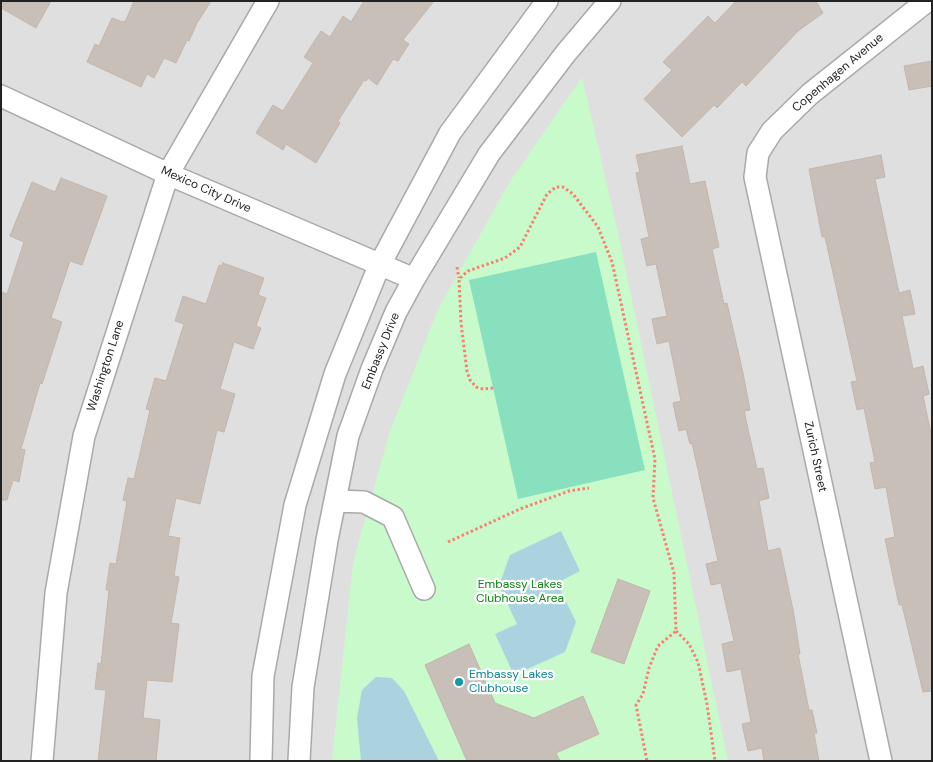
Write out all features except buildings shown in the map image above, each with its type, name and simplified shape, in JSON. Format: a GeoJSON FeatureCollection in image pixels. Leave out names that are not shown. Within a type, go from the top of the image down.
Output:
{"type":"FeatureCollection","features":[{"type":"Feature","properties":{"kind":"street","name":"Washington Lane"},"geometry":{"type":"LineString","coordinates":[[42,761],[56,593],[84,436],[168,174],[268,1]]}},
{"type":"Feature","properties":{"kind":"street"},"geometry":{"type":"LineString","coordinates":[[261,761],[263,676],[295,505],[335,374],[379,266],[450,134],[547,1]]}},
{"type":"Feature","properties":{"kind":"street","name":"Embassy Drive"},"geometry":{"type":"LineString","coordinates":[[299,761],[303,687],[348,436],[379,353],[396,312],[414,279],[489,154],[566,53],[610,1]]}},
{"type":"Feature","properties":{"kind":"street","name":"Copenhagen Avenue"},"geometry":{"type":"LineString","coordinates":[[758,153],[772,131],[810,94],[927,1]]}},
{"type":"Feature","properties":{"kind":"street","name":"Mexico City Drive"},"geometry":{"type":"LineString","coordinates":[[1,96],[168,174],[379,266],[414,279]]}},
{"type":"Feature","properties":{"kind":"street","name":"Zurich Street"},"geometry":{"type":"LineString","coordinates":[[758,153],[755,177],[881,761]]}},
{"type":"Feature","properties":{"kind":"street"},"geometry":{"type":"LineString","coordinates":[[336,501],[364,502],[393,517],[424,589]]}},
{"type":"Feature","properties":{"kind":"path"},"geometry":{"type":"LineString","coordinates":[[459,279],[468,271],[505,258],[520,247],[542,202],[556,187],[563,187],[573,194],[598,227],[612,262],[655,459],[653,498],[674,573],[677,604],[676,631],[689,644],[698,662],[707,704],[715,761]]}},
{"type":"Feature","properties":{"kind":"path"},"geometry":{"type":"LineString","coordinates":[[456,267],[459,279],[461,323],[467,371],[476,386],[483,389],[493,388]]}},
{"type":"Feature","properties":{"kind":"path"},"geometry":{"type":"LineString","coordinates":[[448,542],[520,509],[569,491],[588,488]]}},
{"type":"Feature","properties":{"kind":"path"},"geometry":{"type":"LineString","coordinates":[[647,761],[636,705],[643,694],[649,668],[658,646],[676,631]]}},
{"type":"Feature","properties":{"kind":"shaded area"},"geometry":{"type":"Polygon","coordinates":[[[1,1],[932,1],[932,761],[1,761],[1,1]]]}},
{"type":"Feature","properties":{"kind":"green space","name":"Embassy Lakes Clubhouse Area"},"geometry":{"type":"Polygon","coordinates":[[[582,77],[618,233],[728,761],[332,761],[353,563],[390,431],[438,309],[511,180],[582,77]]]}},
{"type":"Feature","properties":{"kind":"green space"},"geometry":{"type":"Polygon","coordinates":[[[596,252],[645,470],[518,499],[469,280],[596,252]]]}},
{"type":"Feature","properties":{"kind":"water"},"geometry":{"type":"Polygon","coordinates":[[[561,531],[580,571],[557,583],[576,622],[565,652],[514,675],[495,634],[517,624],[499,586],[510,555],[561,531]]]}},
{"type":"Feature","properties":{"kind":"water"},"geometry":{"type":"Polygon","coordinates":[[[376,677],[392,678],[404,691],[439,761],[361,761],[357,718],[362,690],[376,677]]]}},
{"type":"Feature","properties":{"kind":"place","name":"Embassy Lakes Clubhouse"},"geometry":{"type":"Point","coordinates":[459,682]}}]}
